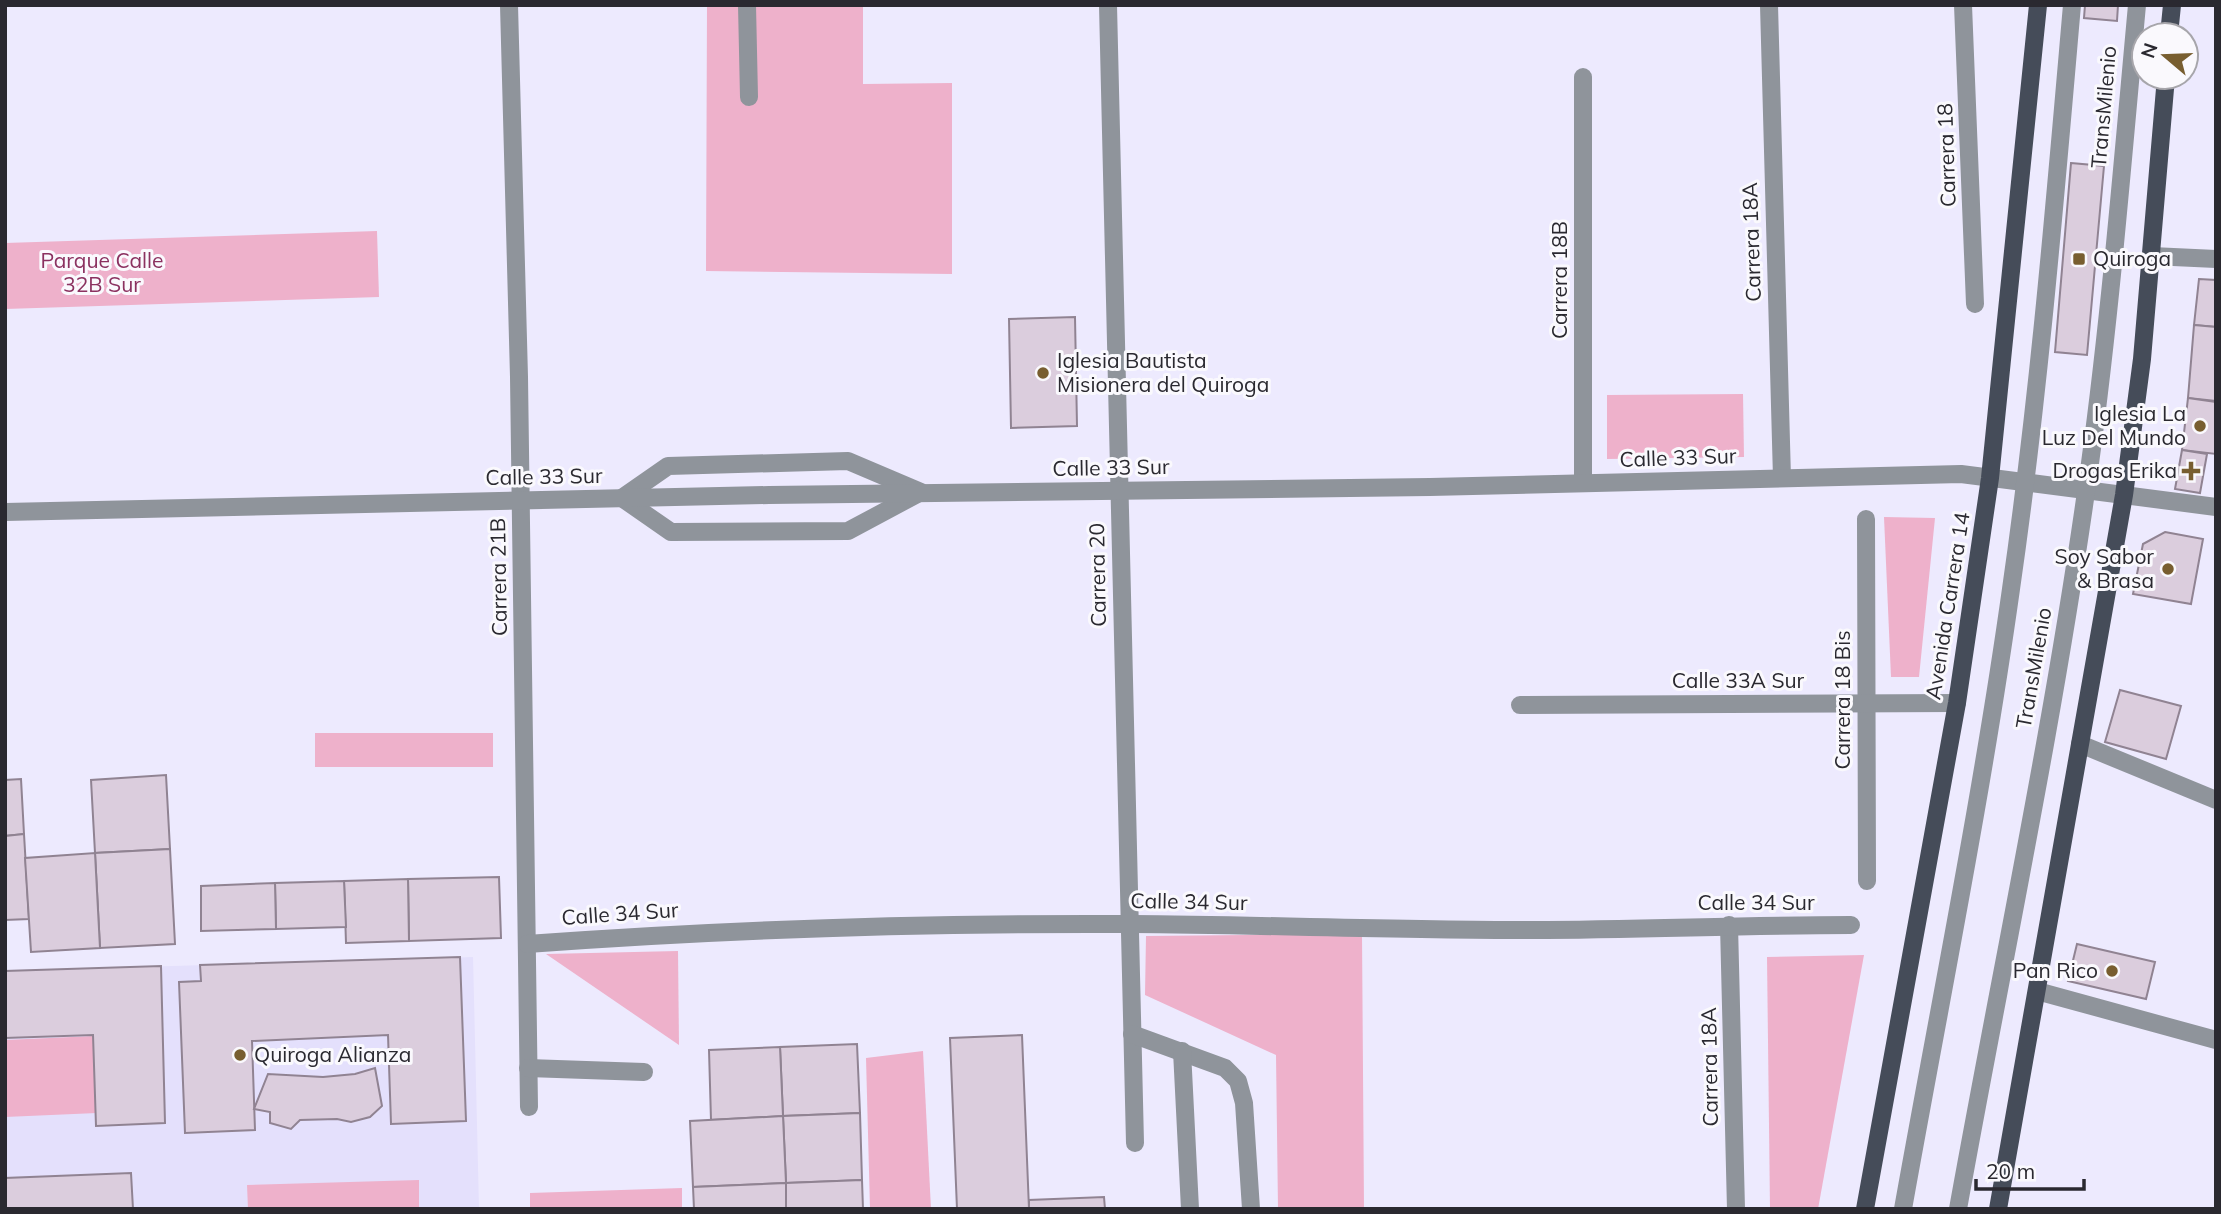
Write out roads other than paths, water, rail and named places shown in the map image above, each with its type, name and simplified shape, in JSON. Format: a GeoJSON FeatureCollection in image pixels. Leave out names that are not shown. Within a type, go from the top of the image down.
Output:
{"type":"FeatureCollection","features":[{"type":"Feature","properties":{"kind":"main road","name":"Avenida Carrera 14"},"geometry":{"type":"LineString","coordinates":[[1865,1209],[1956,703],[1990,478],[2038,5]]}},
{"type":"Feature","properties":{"kind":"main road"},"geometry":{"type":"LineString","coordinates":[[1998,1209],[2124,495],[2142,359],[2165,91]]}},
{"type":"Feature","properties":{"kind":"street","name":"Carrera 21B"},"geometry":{"type":"LineString","coordinates":[[509,5],[520,500],[528,1107]]}},
{"type":"Feature","properties":{"kind":"street"},"geometry":{"type":"LineString","coordinates":[[747,5],[749,97]]}},
{"type":"Feature","properties":{"kind":"street","name":"Carrera 20"},"geometry":{"type":"LineString","coordinates":[[1108,5],[1135,1143]]}},
{"type":"Feature","properties":{"kind":"street","name":"Carrera 18A"},"geometry":{"type":"LineString","coordinates":[[1769,5],[1782,478]]}},
{"type":"Feature","properties":{"kind":"street","name":"Carrera 18"},"geometry":{"type":"LineString","coordinates":[[1963,5],[1975,303]]}},
{"type":"Feature","properties":{"kind":"street","name":"TransMilenio"},"geometry":{"type":"LineString","coordinates":[[1903,1209],[1988,732],[2025,483],[2042,347],[2072,5]]}},
{"type":"Feature","properties":{"kind":"street","name":"TransMilenio"},"geometry":{"type":"LineString","coordinates":[[1958,1209],[2054,694],[2087,491],[2104,352],[2137,5]]}},
{"type":"Feature","properties":{"kind":"street","name":"Carrera 18B"},"geometry":{"type":"LineString","coordinates":[[1583,76],[1583,483]]}},
{"type":"Feature","properties":{"kind":"street"},"geometry":{"type":"LineString","coordinates":[[2152,256],[2216,259]]}},
{"type":"Feature","properties":{"kind":"street"},"geometry":{"type":"LineString","coordinates":[[848,461],[921,492],[848,531],[671,533],[622,498],[668,466],[848,461]]}},
{"type":"Feature","properties":{"kind":"street","name":"Calle 33 Sur"},"geometry":{"type":"LineString","coordinates":[[5,512],[921,492],[1583,483],[1961,474],[2216,507]]}},
{"type":"Feature","properties":{"kind":"street","name":"Carrera 18 Bis"},"geometry":{"type":"LineString","coordinates":[[1866,519],[1867,881]]}},
{"type":"Feature","properties":{"kind":"street","name":"Calle 33A Sur"},"geometry":{"type":"LineString","coordinates":[[1520,705],[1956,703]]}},
{"type":"Feature","properties":{"kind":"street"},"geometry":{"type":"LineString","coordinates":[[2080,744],[2216,800]]}},
{"type":"Feature","properties":{"kind":"street","name":"Calle 34 Sur"},"geometry":{"type":"LineString","coordinates":[[527,944],[678,932],[1129,924],[1532,930],[1851,925]]}},
{"type":"Feature","properties":{"kind":"street","name":"Carrera 18A"},"geometry":{"type":"LineString","coordinates":[[1729,925],[1736,1209]]}},
{"type":"Feature","properties":{"kind":"street"},"geometry":{"type":"LineString","coordinates":[[2037,991],[2216,1040]]}},
{"type":"Feature","properties":{"kind":"street"},"geometry":{"type":"LineString","coordinates":[[1132,1034],[1225,1068],[1238,1081],[1244,1103],[1251,1209]]}},
{"type":"Feature","properties":{"kind":"street"},"geometry":{"type":"LineString","coordinates":[[1182,1051],[1190,1209]]}},
{"type":"Feature","properties":{"kind":"street"},"geometry":{"type":"LineString","coordinates":[[528,1068],[644,1072]]}},
{"type":"Feature","properties":{"kind":"place","name":"Quiroga"},"geometry":{"type":"Point","coordinates":[2079,259]}},
{"type":"Feature","properties":{"kind":"place","name":"Iglesia Bautista Misionera del Quiroga"},"geometry":{"type":"Point","coordinates":[1043,373]}},
{"type":"Feature","properties":{"kind":"place","name":"Iglesia La Luz Del Mundo"},"geometry":{"type":"Point","coordinates":[2200,426]}},
{"type":"Feature","properties":{"kind":"place","name":"Drogas Erika"},"geometry":{"type":"Point","coordinates":[2191,471]}},
{"type":"Feature","properties":{"kind":"place","name":"Soy Sabor & Brasa"},"geometry":{"type":"Point","coordinates":[2168,569]}},
{"type":"Feature","properties":{"kind":"place","name":"Pan Rico"},"geometry":{"type":"Point","coordinates":[2112,971]}},
{"type":"Feature","properties":{"kind":"place","name":"Quiroga Alianza"},"geometry":{"type":"Point","coordinates":[240,1055]}},
{"type":"Feature","properties":{"kind":"park label","name":"Parque Calle 32B Sur"},"geometry":{"type":"Point","coordinates":[102,273]}}]}
